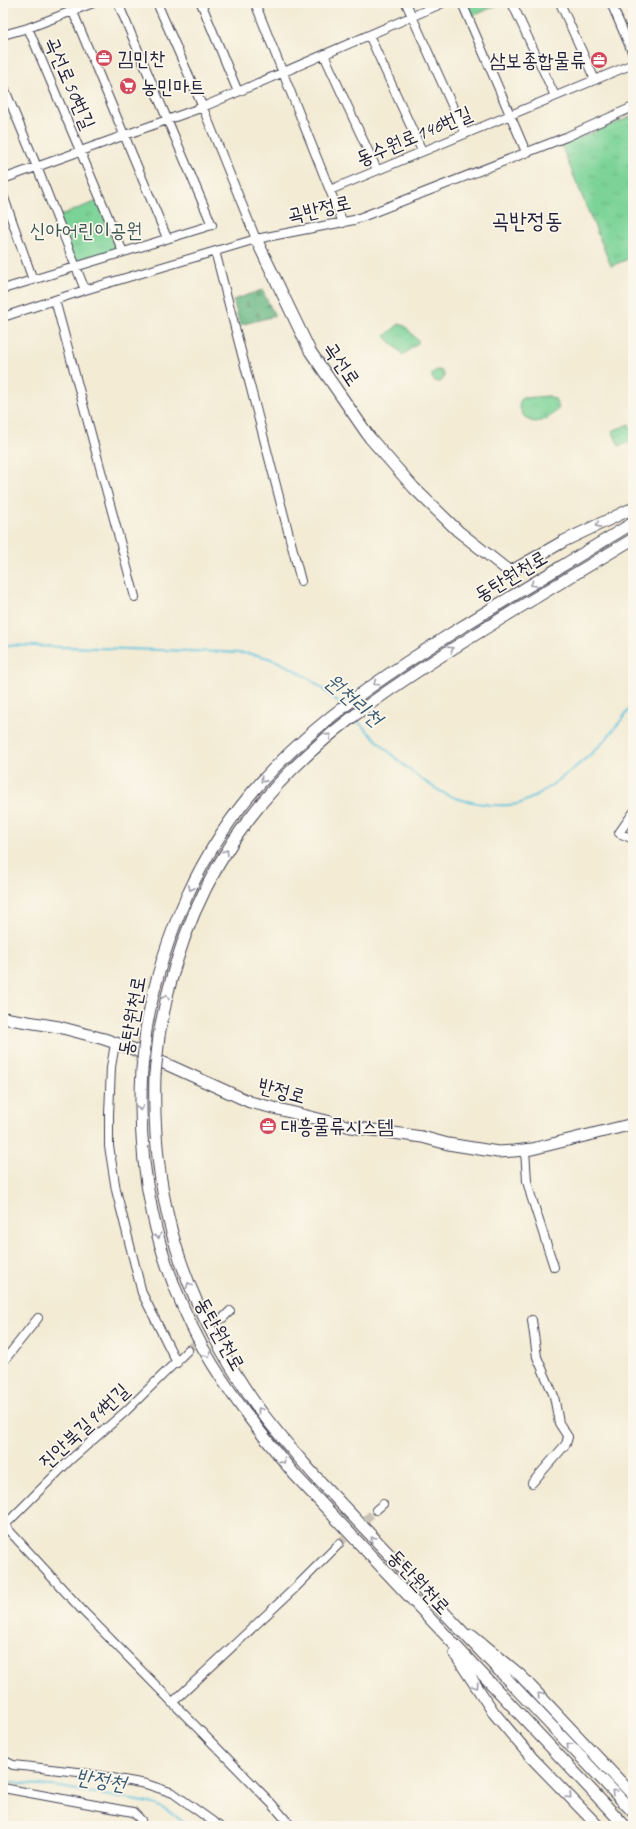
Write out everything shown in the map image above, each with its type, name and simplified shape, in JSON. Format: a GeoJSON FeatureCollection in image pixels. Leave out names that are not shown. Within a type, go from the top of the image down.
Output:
{"type":"FeatureCollection","features":[{"type":"Feature","properties":{"kind":"main road","name":"곡선로"},"geometry":{"type":"LineString","coordinates":[[256,239],[310,351],[370,438],[414,488],[458,531],[510,572],[564,541],[633,509]]}},
{"type":"Feature","properties":{"kind":"main road","name":"동탄원천로"},"geometry":{"type":"LineString","coordinates":[[626,1826],[430,1620],[290,1469],[240,1406],[204,1349],[187,1317],[174,1285],[153,1219],[144,1168],[140,1104],[146,1030],[151,998],[160,967],[185,902],[203,865],[239,809],[262,780],[290,752],[354,698],[408,660],[633,523]]}},
{"type":"Feature","properties":{"kind":"main road","name":"동탄원천로"},"geometry":{"type":"LineString","coordinates":[[633,539],[418,670],[364,708],[300,762],[272,790],[249,818],[212,875],[184,938],[171,977],[159,1036],[155,1074],[154,1109],[159,1171],[168,1222],[192,1294],[221,1350],[258,1407],[282,1438],[331,1494],[633,1812]]}},
{"type":"Feature","properties":{"kind":"main road","name":"반정로"},"geometry":{"type":"LineString","coordinates":[[3,1018],[59,1027],[104,1039],[146,1055],[250,1102],[351,1127],[422,1137],[448,1144],[498,1152],[525,1150],[633,1124]]}},
{"type":"Feature","properties":{"kind":"main road"},"geometry":{"type":"LineString","coordinates":[[440,1610],[520,1674],[633,1792]]}},
{"type":"Feature","properties":{"kind":"main road"},"geometry":{"type":"LineString","coordinates":[[430,1620],[494,1713],[532,1758],[598,1826]]}},
{"type":"Feature","properties":{"kind":"main road"},"geometry":{"type":"LineString","coordinates":[[624,1784],[633,1796]]}},
{"type":"Feature","properties":{"kind":"street"},"geometry":{"type":"LineString","coordinates":[[3,35],[73,12],[93,3]]}},
{"type":"Feature","properties":{"kind":"street"},"geometry":{"type":"LineString","coordinates":[[3,289],[212,225],[118,3]]}},
{"type":"Feature","properties":{"kind":"street","name":"곡선로"},"geometry":{"type":"LineString","coordinates":[[157,3],[203,107],[256,239]]}},
{"type":"Feature","properties":{"kind":"street"},"geometry":{"type":"LineString","coordinates":[[202,3],[238,92]]}},
{"type":"Feature","properties":{"kind":"street"},"geometry":{"type":"LineString","coordinates":[[255,3],[344,223]]}},
{"type":"Feature","properties":{"kind":"street"},"geometry":{"type":"LineString","coordinates":[[406,3],[464,134]]}},
{"type":"Feature","properties":{"kind":"street","name":"곡선로50번길"},"geometry":{"type":"LineString","coordinates":[[3,179],[203,107],[443,3]]}},
{"type":"Feature","properties":{"kind":"street"},"geometry":{"type":"LineString","coordinates":[[462,3],[526,152]]}},
{"type":"Feature","properties":{"kind":"street"},"geometry":{"type":"LineString","coordinates":[[512,3],[555,96]]}},
{"type":"Feature","properties":{"kind":"street"},"geometry":{"type":"LineString","coordinates":[[560,3],[595,80]]}},
{"type":"Feature","properties":{"kind":"street"},"geometry":{"type":"LineString","coordinates":[[611,3],[633,54]]}},
{"type":"Feature","properties":{"kind":"street","name":"곡선로50번길"},"geometry":{"type":"LineString","coordinates":[[73,12],[167,238]]}},
{"type":"Feature","properties":{"kind":"street","name":"곡선로50번길"},"geometry":{"type":"LineString","coordinates":[[28,28],[123,252]]}},
{"type":"Feature","properties":{"kind":"street"},"geometry":{"type":"LineString","coordinates":[[369,35],[422,151]]}},
{"type":"Feature","properties":{"kind":"street"},"geometry":{"type":"LineString","coordinates":[[324,55],[377,170]]}},
{"type":"Feature","properties":{"kind":"street","name":"동수원로146번길"},"geometry":{"type":"LineString","coordinates":[[330,190],[633,64]]}},
{"type":"Feature","properties":{"kind":"street"},"geometry":{"type":"LineString","coordinates":[[3,85],[77,266],[85,290]]}},
{"type":"Feature","properties":{"kind":"street","name":"곡반정로"},"geometry":{"type":"LineString","coordinates":[[3,317],[85,290],[256,239],[344,223],[526,152],[633,108]]}},
{"type":"Feature","properties":{"kind":"street"},"geometry":{"type":"LineString","coordinates":[[3,195],[33,280]]}},
{"type":"Feature","properties":{"kind":"street"},"geometry":{"type":"LineString","coordinates":[[215,251],[301,581]]}},
{"type":"Feature","properties":{"kind":"street"},"geometry":{"type":"LineString","coordinates":[[55,300],[135,597]]}},
{"type":"Feature","properties":{"kind":"street"},"geometry":{"type":"LineString","coordinates":[[633,813],[619,833],[633,839]]}},
{"type":"Feature","properties":{"kind":"street"},"geometry":{"type":"LineString","coordinates":[[115,1044],[111,1067],[109,1146],[116,1190],[142,1293],[177,1363]]}},
{"type":"Feature","properties":{"kind":"street"},"geometry":{"type":"LineString","coordinates":[[525,1150],[527,1181],[554,1267]]}},
{"type":"Feature","properties":{"kind":"street"},"geometry":{"type":"LineString","coordinates":[[223,1318],[230,1311]]}},
{"type":"Feature","properties":{"kind":"street"},"geometry":{"type":"LineString","coordinates":[[3,1362],[38,1318]]}},
{"type":"Feature","properties":{"kind":"street"},"geometry":{"type":"LineString","coordinates":[[532,1320],[537,1357],[554,1396],[559,1423],[568,1437],[566,1444],[532,1483]]}},
{"type":"Feature","properties":{"kind":"street","name":"진안북길94번길"},"geometry":{"type":"LineString","coordinates":[[4,1526],[70,1460],[177,1363],[188,1350]]}},
{"type":"Feature","properties":{"kind":"street"},"geometry":{"type":"LineString","coordinates":[[376,1510],[383,1504]]}},
{"type":"Feature","properties":{"kind":"street"},"geometry":{"type":"LineString","coordinates":[[4,1526],[82,1610],[272,1804],[291,1826]]}},
{"type":"Feature","properties":{"kind":"street"},"geometry":{"type":"LineString","coordinates":[[172,1702],[295,1588],[339,1544]]}},
{"type":"Feature","properties":{"kind":"street"},"geometry":{"type":"LineString","coordinates":[[3,1760],[13,1765],[78,1772],[146,1784],[173,1793],[219,1826]]}},
{"type":"Feature","properties":{"kind":"street"},"geometry":{"type":"LineString","coordinates":[[3,1788],[133,1812],[141,1820]]}},
{"type":"Feature","properties":{"kind":"green space"},"geometry":{"type":"Polygon","coordinates":[[[467,3],[502,3],[473,16],[467,3]]]}},
{"type":"Feature","properties":{"kind":"green space"},"geometry":{"type":"Polygon","coordinates":[[[633,116],[633,257],[611,266],[561,145],[633,116]]]}},
{"type":"Feature","properties":{"kind":"green space","name":"신아어린이공원"},"geometry":{"type":"Polygon","coordinates":[[[98,201],[115,247],[113,251],[79,263],[75,261],[58,216],[98,201]]]}},
{"type":"Feature","properties":{"kind":"green space"},"geometry":{"type":"Polygon","coordinates":[[[262,290],[275,316],[240,325],[233,300],[262,290]]]}},
{"type":"Feature","properties":{"kind":"green space"},"geometry":{"type":"Polygon","coordinates":[[[399,324],[405,326],[419,342],[403,355],[385,336],[399,324]]]}},
{"type":"Feature","properties":{"kind":"green space"},"geometry":{"type":"Polygon","coordinates":[[[436,370],[440,370],[444,376],[440,382],[436,382],[432,378],[432,374],[436,370]]]}},
{"type":"Feature","properties":{"kind":"green space"},"geometry":{"type":"Polygon","coordinates":[[[549,396],[555,399],[559,408],[554,413],[542,421],[530,421],[526,418],[519,404],[522,398],[549,396]]]}},
{"type":"Feature","properties":{"kind":"green space"},"geometry":{"type":"Polygon","coordinates":[[[629,424],[633,433],[633,441],[619,446],[612,431],[629,424]]]}},
{"type":"Feature","properties":{"kind":"waterway","name":"원천리천"},"geometry":{"type":"LineString","coordinates":[[3,645],[223,652],[256,655],[290,667],[323,689],[340,704]]}},
{"type":"Feature","properties":{"kind":"waterway","name":"원천리천"},"geometry":{"type":"LineString","coordinates":[[356,720],[406,767],[428,784],[440,791],[467,801],[488,805],[508,805],[526,801],[537,795],[576,766],[605,740],[633,704]]}},
{"type":"Feature","properties":{"kind":"waterway","name":"반정천"},"geometry":{"type":"LineString","coordinates":[[3,1779],[8,1782],[60,1787],[154,1804],[172,1813],[188,1826]]}},
{"type":"Feature","properties":{"kind":"tunnel"},"geometry":{"type":"LineString","coordinates":[[188,1350],[223,1318]]}},
{"type":"Feature","properties":{"kind":"tunnel"},"geometry":{"type":"LineString","coordinates":[[339,1544],[376,1510]]}},
{"type":"Feature","properties":{"kind":"place","name":"김민찬"},"geometry":{"type":"Point","coordinates":[104,58]}},
{"type":"Feature","properties":{"kind":"place","name":"삼보종합물류"},"geometry":{"type":"Point","coordinates":[599,60]}},
{"type":"Feature","properties":{"kind":"place","name":"농민마트"},"geometry":{"type":"Point","coordinates":[128,86]}},
{"type":"Feature","properties":{"kind":"place","name":"대흥물류시스템"},"geometry":{"type":"Point","coordinates":[268,1126]}},
{"type":"Feature","properties":{"kind":"district","name":"곡반정동"},"geometry":{"type":"Point","coordinates":[527,221]}}]}
